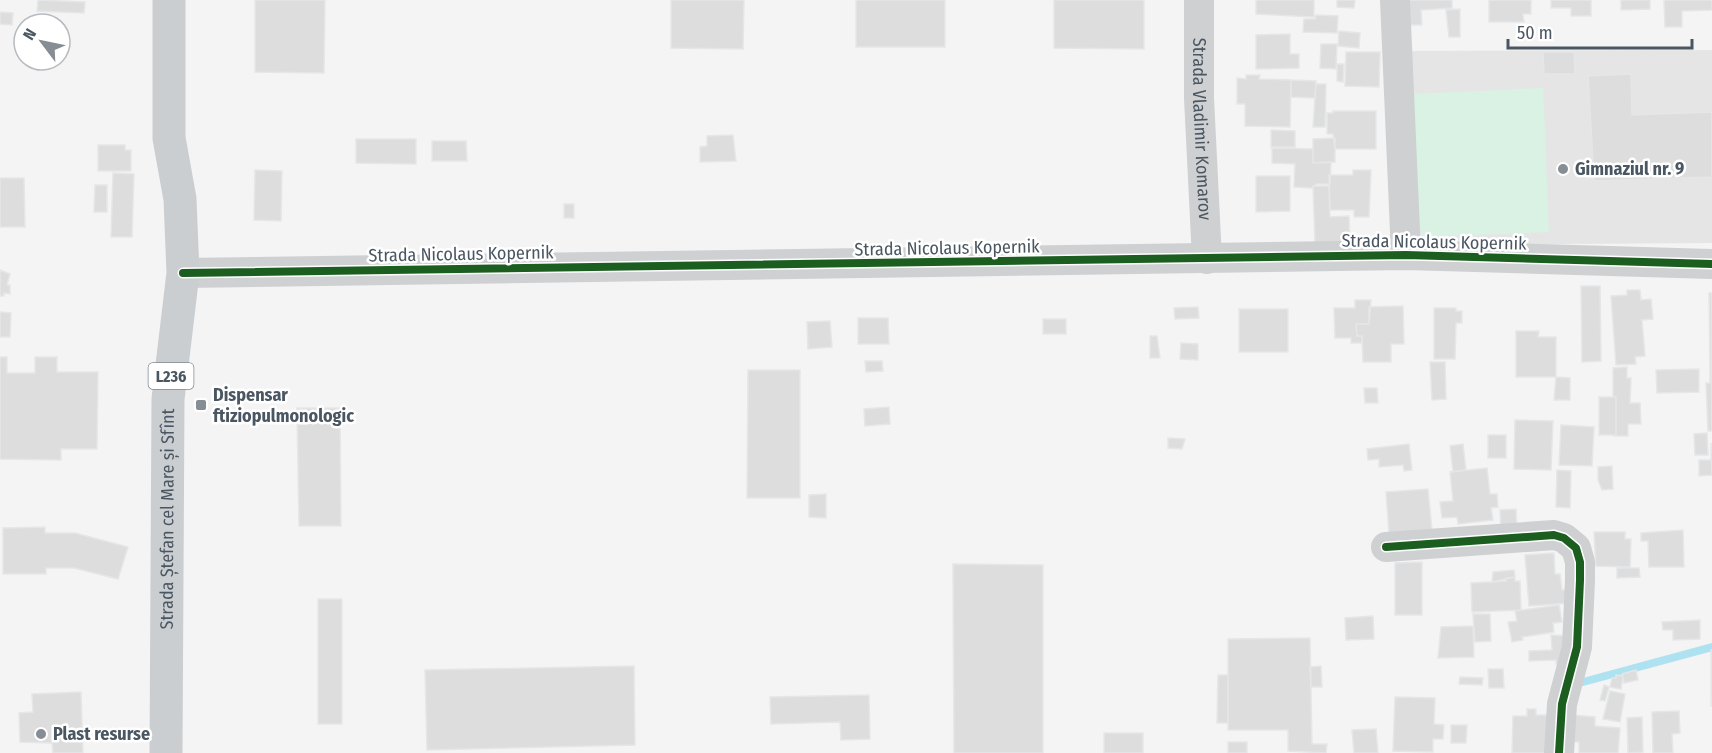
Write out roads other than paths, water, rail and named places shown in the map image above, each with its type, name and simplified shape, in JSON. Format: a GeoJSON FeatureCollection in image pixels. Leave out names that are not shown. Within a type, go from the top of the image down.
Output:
{"type":"FeatureCollection","features":[{"type":"Feature","properties":{"kind":"main road","name":"Strada Ștefan cel Mare și Sfînt"},"geometry":{"type":"LineString","coordinates":[[165,753],[168,399],[183,273],[180,199],[169,138],[169,0]]}},
{"type":"Feature","properties":{"kind":"street","name":"Strada Vladimir Komarov"},"geometry":{"type":"LineString","coordinates":[[1199,0],[1199,98],[1207,259]]}},
{"type":"Feature","properties":{"kind":"street","name":"Strada Nicolaus Kopernik"},"geometry":{"type":"LineString","coordinates":[[1395,0],[1406,255]]}},
{"type":"Feature","properties":{"kind":"street","name":"Strada Nicolaus Kopernik"},"geometry":{"type":"LineString","coordinates":[[183,273],[1406,255],[1712,264]]}},
{"type":"Feature","properties":{"kind":"street"},"geometry":{"type":"LineString","coordinates":[[1386,547],[1554,535],[1564,538],[1576,548],[1580,580],[1577,647],[1562,704],[1559,753]]}},
{"type":"Feature","properties":{"kind":"waterway"},"geometry":{"type":"LineString","coordinates":[[1583,682],[1712,647]]}},
{"type":"Feature","properties":{"kind":"place","name":"Gimnaziul nr. 9"},"geometry":{"type":"Point","coordinates":[1563,169]}},
{"type":"Feature","properties":{"kind":"place","name":"Dispensar ftiziopulmonologic"},"geometry":{"type":"Point","coordinates":[201,405]}},
{"type":"Feature","properties":{"kind":"place","name":"Plast resurse"},"geometry":{"type":"Point","coordinates":[41,734]}}]}
